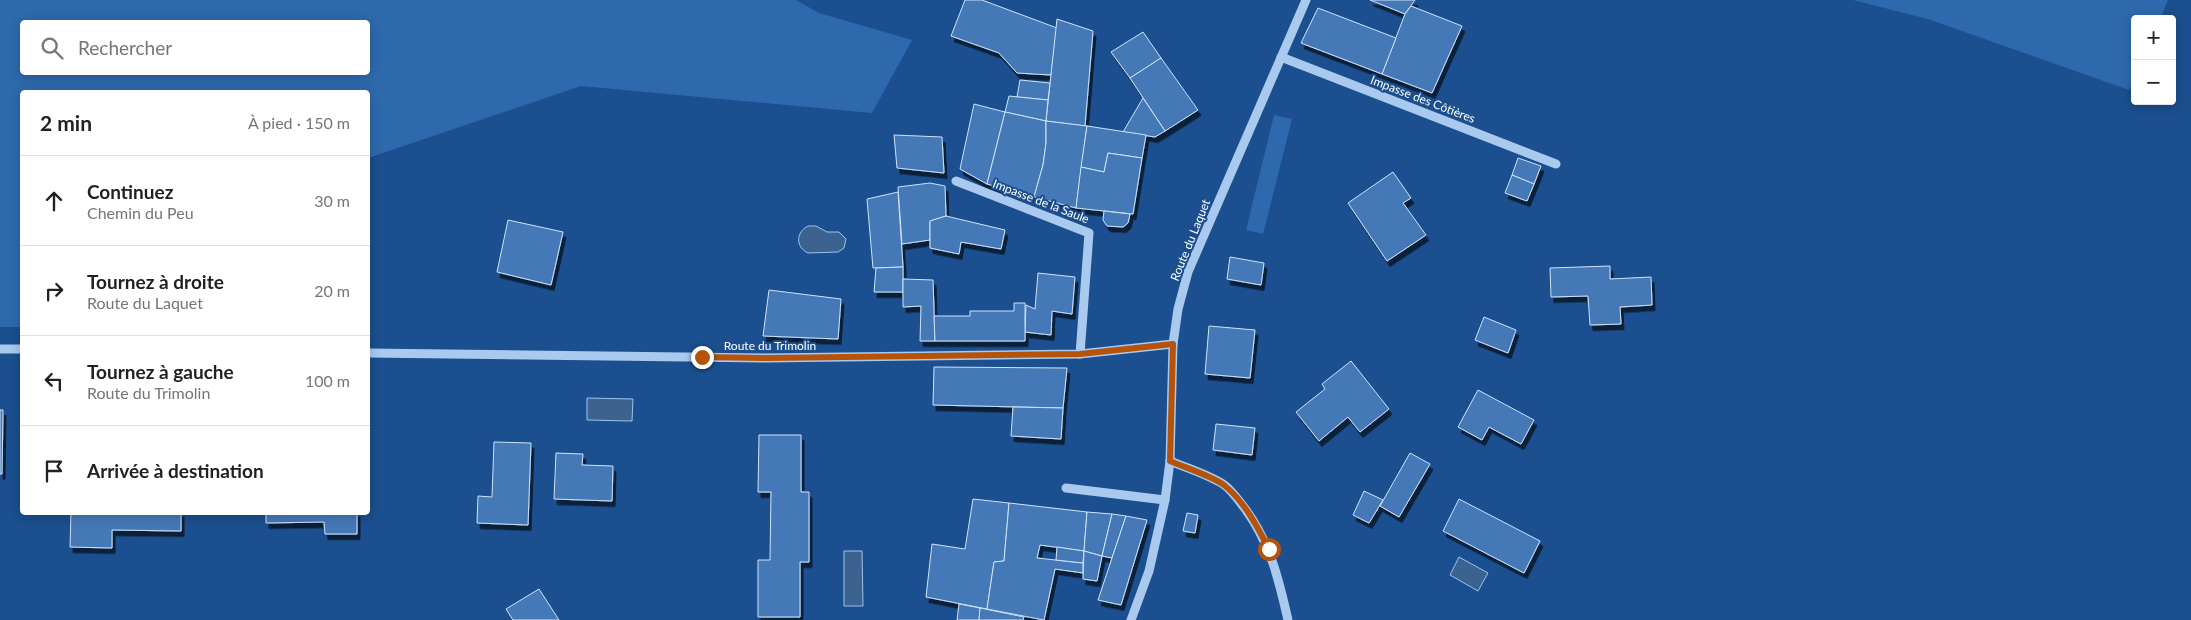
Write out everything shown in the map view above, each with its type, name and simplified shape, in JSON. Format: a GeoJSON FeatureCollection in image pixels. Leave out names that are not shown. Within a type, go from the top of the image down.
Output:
{"type":"FeatureCollection","features":[{"type":"Feature","properties":{"kind":"street","name":"Route du Laquet"},"geometry":{"type":"LineString","coordinates":[[1131,620],[1149,571],[1165,500],[1170,461],[1173,344],[1178,309],[1188,272],[1306,0]]}},
{"type":"Feature","properties":{"kind":"street","name":"Impasse des Côtières"},"geometry":{"type":"LineString","coordinates":[[1281,57],[1556,164]]}},
{"type":"Feature","properties":{"kind":"street","name":"Impasse de la Saule"},"geometry":{"type":"LineString","coordinates":[[956,181],[1090,233],[1080,354]]}},
{"type":"Feature","properties":{"kind":"street","name":"Route du Trimolin"},"geometry":{"type":"LineString","coordinates":[[370,353],[767,358],[1080,354],[1173,344]]}},
{"type":"Feature","properties":{"kind":"street"},"geometry":{"type":"LineString","coordinates":[[0,349],[20,349]]}},
{"type":"Feature","properties":{"kind":"street"},"geometry":{"type":"LineString","coordinates":[[1170,461],[1223,484],[1237,498],[1257,525],[1269,549],[1288,620]]}},
{"type":"Feature","properties":{"kind":"street"},"geometry":{"type":"LineString","coordinates":[[1066,488],[1165,500]]}},
{"type":"Feature","properties":{"kind":"shaded area"},"geometry":{"type":"Polygon","coordinates":[[[0,0],[796,0],[819,13],[912,40],[872,113],[581,86],[370,157],[370,90],[20,90],[20,327],[0,327],[0,0]]]}},
{"type":"Feature","properties":{"kind":"shaded area"},"geometry":{"type":"Polygon","coordinates":[[[1853,0],[2168,0],[2162,15],[2131,15],[2131,86],[2129,90],[1928,19],[1853,0]]]}},
{"type":"Feature","properties":{"kind":"shaded area"},"geometry":{"type":"Polygon","coordinates":[[[1274,115],[1292,119],[1263,234],[1246,230],[1274,115]]]}},
{"type":"Feature","properties":{"kind":"shaded area"},"geometry":{"type":"Polygon","coordinates":[[[808,226],[816,226],[827,232],[839,232],[846,239],[844,248],[838,252],[808,253],[801,247],[799,236],[808,226]]]}},
{"type":"Feature","properties":{"kind":"shaded area"},"geometry":{"type":"Polygon","coordinates":[[[587,398],[633,399],[632,421],[587,420],[587,398]]]}},
{"type":"Feature","properties":{"kind":"shaded area"},"geometry":{"type":"Polygon","coordinates":[[[844,551],[862,551],[863,606],[844,606],[844,551]]]}},
{"type":"Feature","properties":{"kind":"shaded area"},"geometry":{"type":"Polygon","coordinates":[[[1459,557],[1488,573],[1478,591],[1450,575],[1459,557]]]}},
{"type":"Feature","properties":{"kind":"building"},"geometry":{"type":"Polygon","coordinates":[[[965,0],[982,0],[1057,28],[1051,75],[1017,73],[999,53],[951,36],[965,0]]]}},
{"type":"Feature","properties":{"kind":"building"},"geometry":{"type":"Polygon","coordinates":[[[1370,0],[1415,0],[1405,14],[1370,0]]]}},
{"type":"Feature","properties":{"kind":"building"},"geometry":{"type":"Polygon","coordinates":[[[1411,6],[1462,26],[1432,93],[1382,74],[1405,14],[1411,6]]]}},
{"type":"Feature","properties":{"kind":"building"},"geometry":{"type":"Polygon","coordinates":[[[1318,8],[1396,38],[1382,74],[1301,43],[1318,8]]]}},
{"type":"Feature","properties":{"kind":"building"},"geometry":{"type":"Polygon","coordinates":[[[1057,19],[1093,31],[1085,126],[1046,121],[1057,19]]]}},
{"type":"Feature","properties":{"kind":"building"},"geometry":{"type":"Polygon","coordinates":[[[1143,32],[1161,58],[1130,78],[1111,52],[1143,32]]]}},
{"type":"Feature","properties":{"kind":"building"},"geometry":{"type":"Polygon","coordinates":[[[1161,58],[1198,110],[1165,131],[1130,78],[1161,58]]]}},
{"type":"Feature","properties":{"kind":"building"},"geometry":{"type":"Polygon","coordinates":[[[1020,80],[1050,83],[1048,100],[1017,97],[1020,80]]]}},
{"type":"Feature","properties":{"kind":"building"},"geometry":{"type":"Polygon","coordinates":[[[1009,96],[1048,100],[1046,121],[1005,112],[1009,96]]]}},
{"type":"Feature","properties":{"kind":"building"},"geometry":{"type":"Polygon","coordinates":[[[1143,98],[1165,131],[1155,137],[1123,132],[1143,98]]]}},
{"type":"Feature","properties":{"kind":"building"},"geometry":{"type":"Polygon","coordinates":[[[974,104],[1005,112],[987,184],[960,169],[974,104]]]}},
{"type":"Feature","properties":{"kind":"building"},"geometry":{"type":"Polygon","coordinates":[[[1005,112],[1046,121],[1043,165],[1034,197],[987,184],[1005,112]]]}},
{"type":"Feature","properties":{"kind":"building"},"geometry":{"type":"Polygon","coordinates":[[[1046,121],[1087,126],[1076,208],[1034,197],[1043,165],[1046,121]]]}},
{"type":"Feature","properties":{"kind":"building"},"geometry":{"type":"Polygon","coordinates":[[[1087,126],[1146,135],[1142,158],[1108,153],[1104,172],[1081,167],[1087,126]]]}},
{"type":"Feature","properties":{"kind":"building"},"geometry":{"type":"Polygon","coordinates":[[[894,135],[942,137],[944,173],[897,168],[894,135]]]}},
{"type":"Feature","properties":{"kind":"building"},"geometry":{"type":"Polygon","coordinates":[[[1108,153],[1142,158],[1133,214],[1076,208],[1081,167],[1104,172],[1108,153]]]}},
{"type":"Feature","properties":{"kind":"building"},"geometry":{"type":"Polygon","coordinates":[[[1518,158],[1541,166],[1534,184],[1512,175],[1518,158]]]}},
{"type":"Feature","properties":{"kind":"building"},"geometry":{"type":"Polygon","coordinates":[[[1393,172],[1411,198],[1403,203],[1426,235],[1387,261],[1348,203],[1393,172]]]}},
{"type":"Feature","properties":{"kind":"building"},"geometry":{"type":"Polygon","coordinates":[[[1512,175],[1534,184],[1527,201],[1505,193],[1512,175]]]}},
{"type":"Feature","properties":{"kind":"building"},"geometry":{"type":"Polygon","coordinates":[[[930,183],[945,186],[946,216],[930,221],[930,240],[902,244],[898,187],[930,183]]]}},
{"type":"Feature","properties":{"kind":"building"},"geometry":{"type":"Polygon","coordinates":[[[898,192],[903,267],[873,268],[867,199],[898,192]]]}},
{"type":"Feature","properties":{"kind":"building"},"geometry":{"type":"Polygon","coordinates":[[[1104,211],[1130,214],[1128,223],[1123,227],[1107,226],[1103,220],[1104,211]]]}},
{"type":"Feature","properties":{"kind":"building"},"geometry":{"type":"Polygon","coordinates":[[[946,216],[1005,230],[1001,249],[961,242],[959,254],[930,248],[930,221],[946,216]]]}},
{"type":"Feature","properties":{"kind":"building"},"geometry":{"type":"Polygon","coordinates":[[[508,220],[563,232],[551,285],[497,272],[508,220]]]}},
{"type":"Feature","properties":{"kind":"building"},"geometry":{"type":"Polygon","coordinates":[[[1230,257],[1264,263],[1261,285],[1227,279],[1230,257]]]}},
{"type":"Feature","properties":{"kind":"building"},"geometry":{"type":"Polygon","coordinates":[[[1610,266],[1610,279],[1651,277],[1652,305],[1620,307],[1621,324],[1590,325],[1588,296],[1551,297],[1550,268],[1610,266]]]}},
{"type":"Feature","properties":{"kind":"building"},"geometry":{"type":"Polygon","coordinates":[[[903,267],[903,292],[874,292],[876,268],[903,267]]]}},
{"type":"Feature","properties":{"kind":"building"},"geometry":{"type":"Polygon","coordinates":[[[1038,273],[1075,277],[1072,314],[1052,311],[1051,335],[1025,332],[1026,305],[1035,309],[1038,273]]]}},
{"type":"Feature","properties":{"kind":"building"},"geometry":{"type":"Polygon","coordinates":[[[903,279],[933,280],[935,341],[920,341],[921,306],[903,307],[903,279]]]}},
{"type":"Feature","properties":{"kind":"building"},"geometry":{"type":"Polygon","coordinates":[[[769,290],[841,299],[838,339],[763,336],[769,290]]]}},
{"type":"Feature","properties":{"kind":"building"},"geometry":{"type":"Polygon","coordinates":[[[1014,303],[1025,303],[1025,341],[935,341],[934,316],[970,316],[970,311],[1014,311],[1014,303]]]}},
{"type":"Feature","properties":{"kind":"building"},"geometry":{"type":"Polygon","coordinates":[[[1484,317],[1516,330],[1508,353],[1475,340],[1484,317]]]}},
{"type":"Feature","properties":{"kind":"building"},"geometry":{"type":"Polygon","coordinates":[[[1209,326],[1255,330],[1250,378],[1205,374],[1209,326]]]}},
{"type":"Feature","properties":{"kind":"building"},"geometry":{"type":"Polygon","coordinates":[[[1351,361],[1389,409],[1360,432],[1348,417],[1319,441],[1296,412],[1325,389],[1322,384],[1351,361]]]}},
{"type":"Feature","properties":{"kind":"building"},"geometry":{"type":"Polygon","coordinates":[[[934,367],[1067,368],[1063,408],[933,405],[934,367]]]}},
{"type":"Feature","properties":{"kind":"building"},"geometry":{"type":"Polygon","coordinates":[[[1478,390],[1534,420],[1521,444],[1489,427],[1482,440],[1458,427],[1478,390]]]}},
{"type":"Feature","properties":{"kind":"building"},"geometry":{"type":"Polygon","coordinates":[[[1013,407],[1063,408],[1061,439],[1011,436],[1013,407]]]}},
{"type":"Feature","properties":{"kind":"building"},"geometry":{"type":"Polygon","coordinates":[[[0,410],[3,410],[2,474],[0,474],[0,410]]]}},
{"type":"Feature","properties":{"kind":"building"},"geometry":{"type":"Polygon","coordinates":[[[1216,424],[1255,428],[1252,455],[1213,450],[1216,424]]]}},
{"type":"Feature","properties":{"kind":"building"},"geometry":{"type":"Polygon","coordinates":[[[759,435],[801,435],[801,492],[809,492],[809,562],[800,562],[800,617],[758,617],[758,560],[770,560],[771,492],[758,492],[759,435]]]}},
{"type":"Feature","properties":{"kind":"building"},"geometry":{"type":"Polygon","coordinates":[[[494,442],[531,443],[528,525],[477,523],[478,496],[492,497],[494,442]]]}},
{"type":"Feature","properties":{"kind":"building"},"geometry":{"type":"Polygon","coordinates":[[[556,453],[583,454],[582,465],[613,466],[612,501],[554,499],[556,453]]]}},
{"type":"Feature","properties":{"kind":"building"},"geometry":{"type":"Polygon","coordinates":[[[1410,453],[1430,464],[1399,517],[1380,506],[1410,453]]]}},
{"type":"Feature","properties":{"kind":"building"},"geometry":{"type":"Polygon","coordinates":[[[1364,491],[1383,500],[1369,523],[1353,515],[1364,491]]]}},
{"type":"Feature","properties":{"kind":"building"},"geometry":{"type":"Polygon","coordinates":[[[973,499],[1009,503],[1004,561],[994,562],[987,609],[926,597],[932,544],[965,549],[973,499]]]}},
{"type":"Feature","properties":{"kind":"building"},"geometry":{"type":"Polygon","coordinates":[[[1459,499],[1540,541],[1524,573],[1443,531],[1459,499]]]}},
{"type":"Feature","properties":{"kind":"building"},"geometry":{"type":"Polygon","coordinates":[[[1009,503],[1087,512],[1084,551],[1040,545],[1037,558],[1083,563],[1083,573],[1055,569],[1044,620],[987,609],[994,562],[1004,561],[1009,503]]]}},
{"type":"Feature","properties":{"kind":"building"},"geometry":{"type":"Polygon","coordinates":[[[1087,512],[1112,514],[1102,556],[1084,551],[1087,512]]]}},
{"type":"Feature","properties":{"kind":"building"},"geometry":{"type":"Polygon","coordinates":[[[1187,513],[1198,515],[1195,533],[1183,531],[1187,513]]]}},
{"type":"Feature","properties":{"kind":"building"},"geometry":{"type":"Polygon","coordinates":[[[1112,514],[1126,516],[1112,558],[1102,556],[1112,514]]]}},
{"type":"Feature","properties":{"kind":"building"},"geometry":{"type":"Polygon","coordinates":[[[71,515],[181,515],[181,531],[112,530],[112,548],[70,547],[71,515]]]}},
{"type":"Feature","properties":{"kind":"building"},"geometry":{"type":"Polygon","coordinates":[[[266,515],[357,515],[357,534],[325,534],[324,522],[266,523],[266,515]]]}},
{"type":"Feature","properties":{"kind":"building"},"geometry":{"type":"Polygon","coordinates":[[[1126,516],[1147,520],[1121,605],[1098,600],[1126,516]]]}},
{"type":"Feature","properties":{"kind":"building"},"geometry":{"type":"Polygon","coordinates":[[[1057,547],[1084,551],[1083,563],[1056,560],[1057,547]]]}},
{"type":"Feature","properties":{"kind":"building"},"geometry":{"type":"Polygon","coordinates":[[[1084,551],[1102,556],[1097,581],[1083,579],[1084,551]]]}},
{"type":"Feature","properties":{"kind":"building"},"geometry":{"type":"Polygon","coordinates":[[[539,589],[559,620],[513,620],[506,609],[539,589]]]}},
{"type":"Feature","properties":{"kind":"building"},"geometry":{"type":"Polygon","coordinates":[[[959,604],[980,608],[979,620],[957,620],[959,604]]]}},
{"type":"Feature","properties":{"kind":"building"},"geometry":{"type":"Polygon","coordinates":[[[980,608],[1024,617],[1023,620],[979,620],[980,608]]]}},
{"type":"Feature","properties":{"kind":"route"},"geometry":{"type":"LineString","coordinates":[[702,357],[767,358],[1080,354],[1173,344],[1170,461],[1223,484],[1237,498],[1257,525],[1269,549]]}}]}
